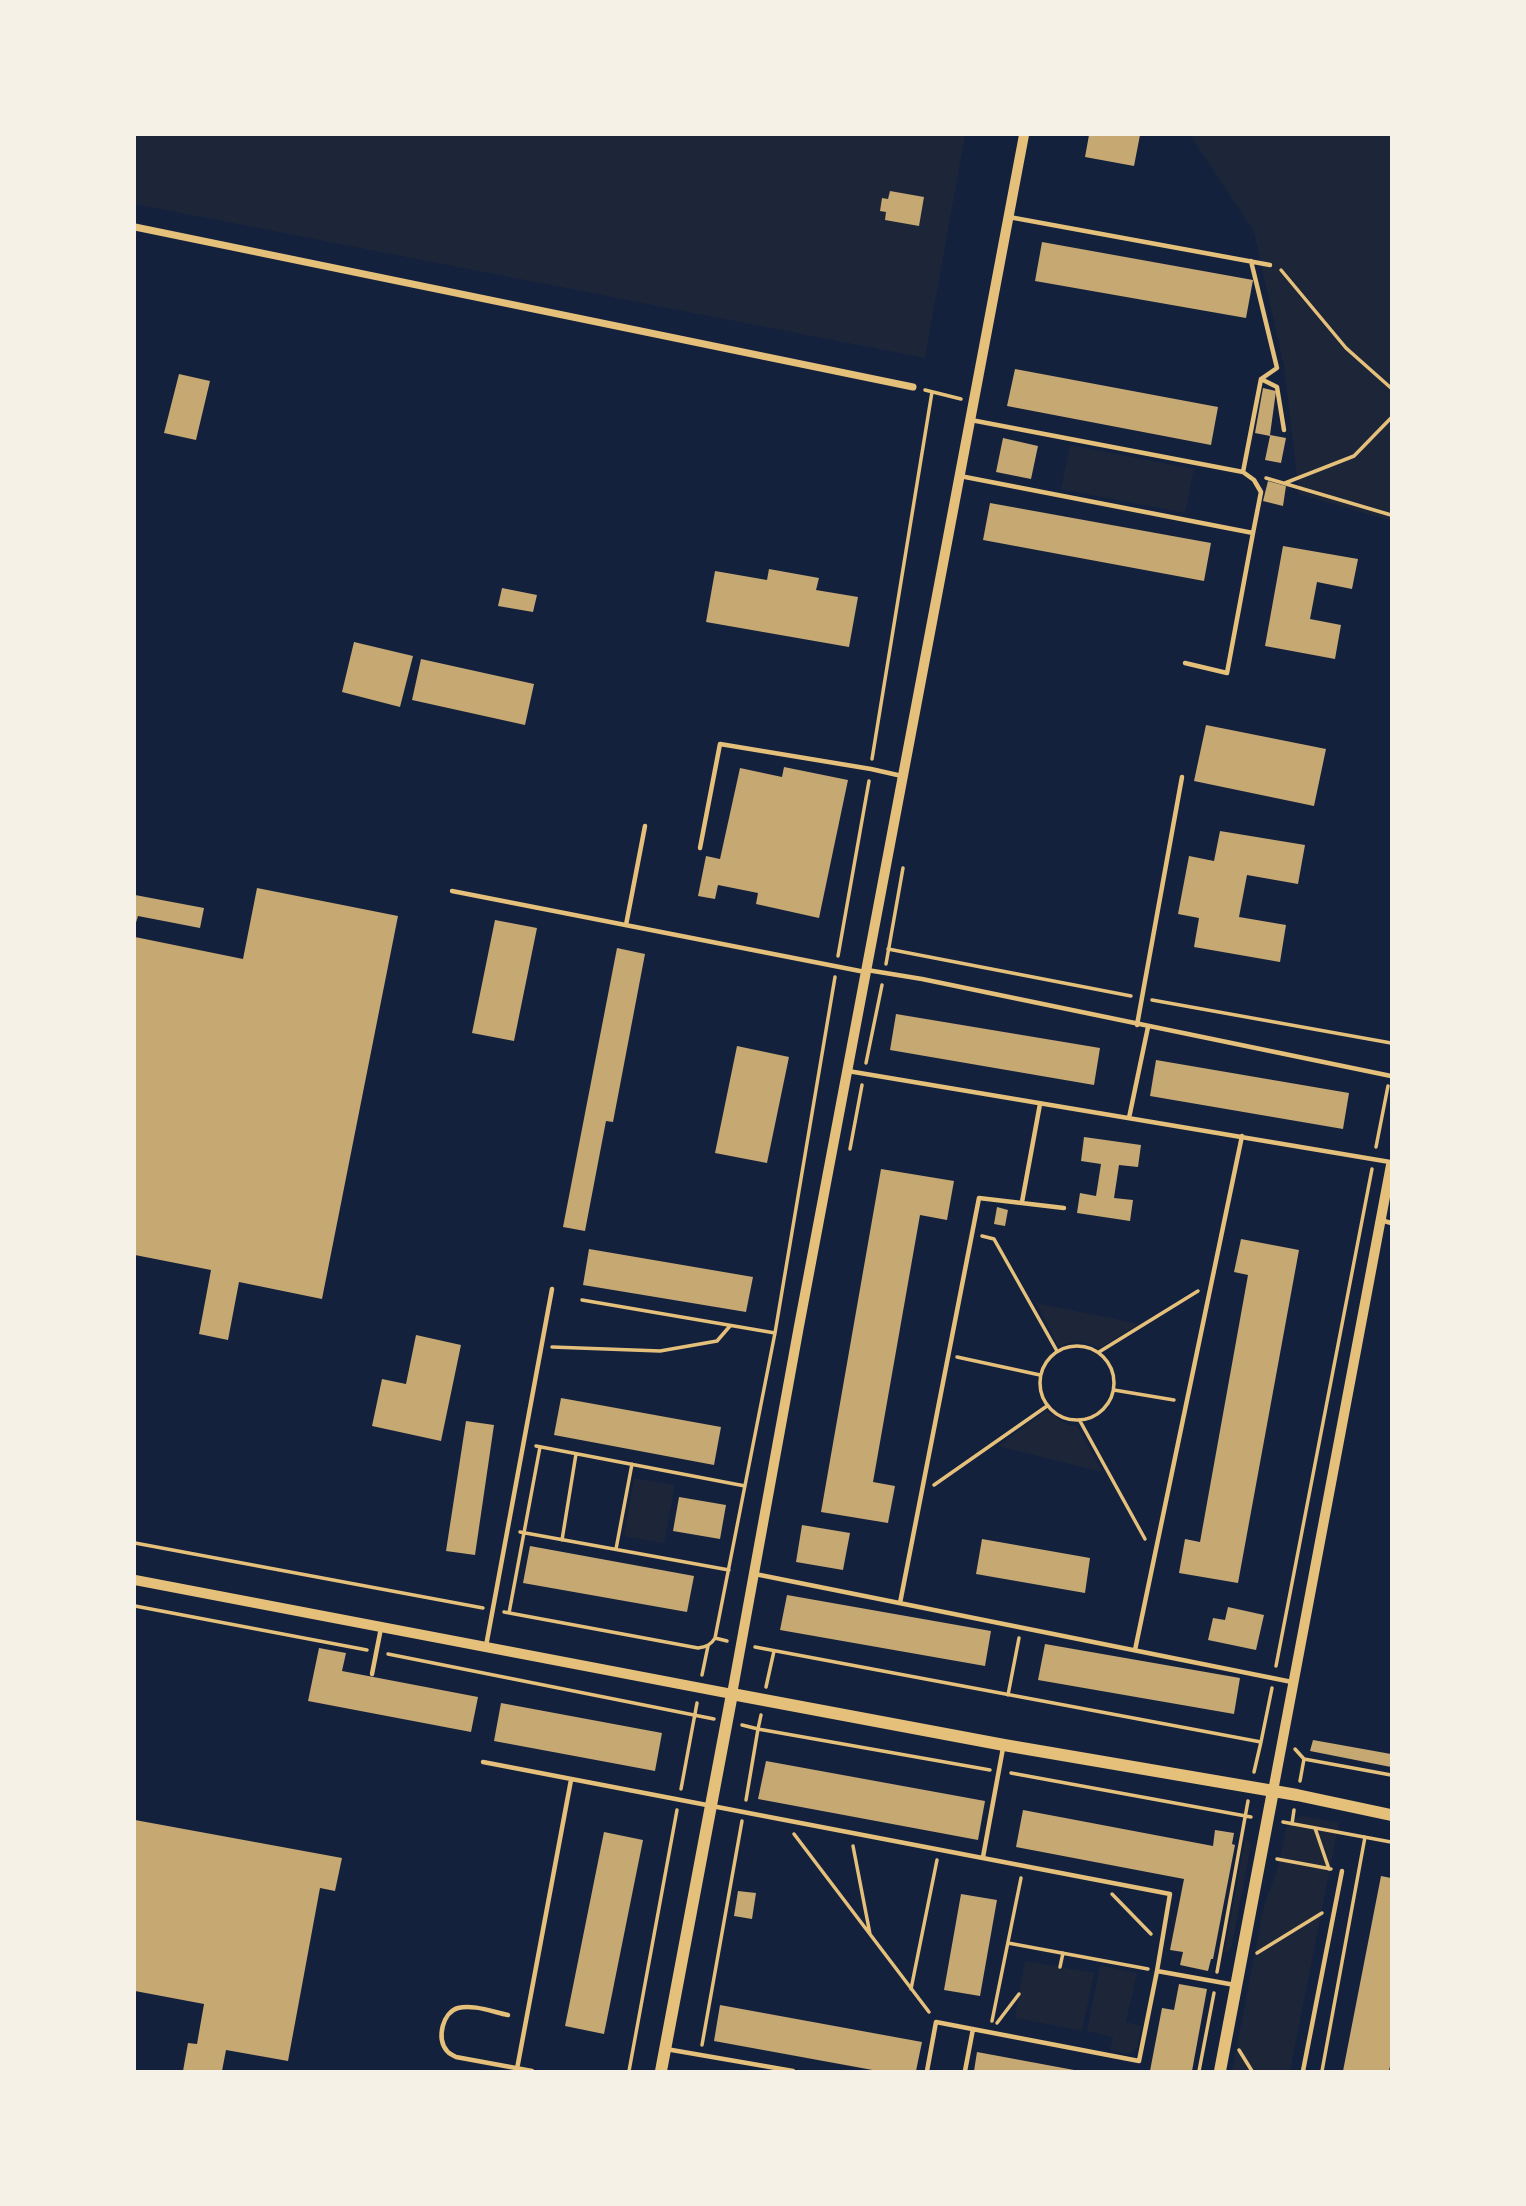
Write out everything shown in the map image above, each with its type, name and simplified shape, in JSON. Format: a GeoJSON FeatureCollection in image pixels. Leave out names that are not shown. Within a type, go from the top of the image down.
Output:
{"type":"FeatureCollection","features":[{"type":"Feature","properties":{"kind":"main road"},"geometry":{"type":"LineString","coordinates":[[661,2071],[732,1694],[1004,1745],[1273,1791],[1391,1815]]}},
{"type":"Feature","properties":{"kind":"main road"},"geometry":{"type":"LineString","coordinates":[[1220,2071],[1273,1791]]}},
{"type":"Feature","properties":{"kind":"street"},"geometry":{"type":"LineString","coordinates":[[135,1580],[732,1694],[1024,135]]}},
{"type":"Feature","properties":{"kind":"street"},"geometry":{"type":"LineString","coordinates":[[135,227],[913,387]]}},
{"type":"Feature","properties":{"kind":"street"},"geometry":{"type":"LineString","coordinates":[[1273,1791],[1386,1221],[1391,1164]]}},
{"type":"Feature","properties":{"kind":"lane"},"geometry":{"type":"LineString","coordinates":[[1009,217],[1270,265]]}},
{"type":"Feature","properties":{"kind":"lane"},"geometry":{"type":"LineString","coordinates":[[1243,472],[1261,379],[1278,368],[1251,261]]}},
{"type":"Feature","properties":{"kind":"lane"},"geometry":{"type":"LineString","coordinates":[[1261,379],[1277,387],[1284,430]]}},
{"type":"Feature","properties":{"kind":"lane"},"geometry":{"type":"LineString","coordinates":[[970,419],[1243,472],[1254,480],[1261,492],[1227,673],[1185,663]]}},
{"type":"Feature","properties":{"kind":"lane"},"geometry":{"type":"LineString","coordinates":[[960,476],[1254,533]]}},
{"type":"Feature","properties":{"kind":"lane"},"geometry":{"type":"LineString","coordinates":[[700,848],[720,744],[903,776]]}},
{"type":"Feature","properties":{"kind":"lane"},"geometry":{"type":"LineString","coordinates":[[1137,1025],[1182,778]]}},
{"type":"Feature","properties":{"kind":"lane"},"geometry":{"type":"LineString","coordinates":[[626,925],[645,826]]}},
{"type":"Feature","properties":{"kind":"lane"},"geometry":{"type":"LineString","coordinates":[[452,891],[836,966],[922,979],[1391,1076]]}},
{"type":"Feature","properties":{"kind":"lane"},"geometry":{"type":"LineString","coordinates":[[1129,1118],[1148,1027]]}},
{"type":"Feature","properties":{"kind":"lane"},"geometry":{"type":"LineString","coordinates":[[848,1071],[1242,1136],[1391,1164]]}},
{"type":"Feature","properties":{"kind":"lane"},"geometry":{"type":"LineString","coordinates":[[1022,1202],[1040,1104]]}},
{"type":"Feature","properties":{"kind":"lane"},"geometry":{"type":"LineString","coordinates":[[1135,1650],[1242,1136]]}},
{"type":"Feature","properties":{"kind":"lane"},"geometry":{"type":"LineString","coordinates":[[900,1603],[979,1198],[1064,1208]]}},
{"type":"Feature","properties":{"kind":"lane"},"geometry":{"type":"LineString","coordinates":[[485,1647],[552,1289]]}},
{"type":"Feature","properties":{"kind":"lane"},"geometry":{"type":"LineString","coordinates":[[755,1574],[1293,1682]]}},
{"type":"Feature","properties":{"kind":"lane"},"geometry":{"type":"LineString","coordinates":[[372,1674],[381,1628]]}},
{"type":"Feature","properties":{"kind":"lane"},"geometry":{"type":"LineString","coordinates":[[983,1857],[1004,1745]]}},
{"type":"Feature","properties":{"kind":"lane"},"geometry":{"type":"LineString","coordinates":[[482,1762],[1170,1894],[1139,2061],[936,2022],[927,2071]]}},
{"type":"Feature","properties":{"kind":"lane"},"geometry":{"type":"LineString","coordinates":[[517,2068],[571,1780]]}},
{"type":"Feature","properties":{"kind":"lane"},"geometry":{"type":"LineString","coordinates":[[1303,2071],[1342,1871]]}},
{"type":"Feature","properties":{"kind":"lane"},"geometry":{"type":"LineString","coordinates":[[1157,1970],[1236,1985]]}},
{"type":"Feature","properties":{"kind":"lane"},"geometry":{"type":"LineString","coordinates":[[508,2015],[464,2007],[454,2009],[446,2018],[442,2029],[447,2051],[456,2057],[532,2071]]}},
{"type":"Feature","properties":{"kind":"lane"},"geometry":{"type":"LineString","coordinates":[[965,2071],[973,2029]]}},
{"type":"Feature","properties":{"kind":"lane"},"geometry":{"type":"LineString","coordinates":[[665,2049],[793,2071]]}},
{"type":"Feature","properties":{"kind":"path"},"geometry":{"type":"LineString","coordinates":[[1270,265],[1278,267],[1346,348],[1391,388]]}},
{"type":"Feature","properties":{"kind":"path"},"geometry":{"type":"LineString","coordinates":[[913,387],[974,402]]}},
{"type":"Feature","properties":{"kind":"path"},"geometry":{"type":"LineString","coordinates":[[629,2071],[708,1646],[715,1638],[775,1334],[932,392]]}},
{"type":"Feature","properties":{"kind":"path"},"geometry":{"type":"LineString","coordinates":[[1284,483],[1354,456],[1391,418]]}},
{"type":"Feature","properties":{"kind":"path"},"geometry":{"type":"LineString","coordinates":[[1243,472],[1391,515]]}},
{"type":"Feature","properties":{"kind":"path"},"geometry":{"type":"LineString","coordinates":[[1199,2071],[1245,1815],[1391,1076]]}},
{"type":"Feature","properties":{"kind":"path"},"geometry":{"type":"LineString","coordinates":[[973,1234],[994,1239],[1057,1351]]}},
{"type":"Feature","properties":{"kind":"path"},"geometry":{"type":"LineString","coordinates":[[1099,1352],[1211,1282]]}},
{"type":"Feature","properties":{"kind":"path"},"geometry":{"type":"LineString","coordinates":[[582,1300],[775,1334]]}},
{"type":"Feature","properties":{"kind":"path"},"geometry":{"type":"LineString","coordinates":[[543,1347],[660,1351],[717,1341],[730,1326]]}},
{"type":"Feature","properties":{"kind":"path"},"geometry":{"type":"LineString","coordinates":[[1071,1346],[1086,1346],[1099,1352],[1112,1368],[1114,1390],[1108,1405],[1096,1416],[1080,1421],[1056,1414],[1047,1406],[1040,1391],[1040,1375],[1044,1366],[1057,1351],[1071,1346]]}},
{"type":"Feature","properties":{"kind":"path"},"geometry":{"type":"LineString","coordinates":[[948,1355],[1040,1375]]}},
{"type":"Feature","properties":{"kind":"path"},"geometry":{"type":"LineString","coordinates":[[1114,1390],[1187,1402]]}},
{"type":"Feature","properties":{"kind":"path"},"geometry":{"type":"LineString","coordinates":[[921,1494],[1047,1406]]}},
{"type":"Feature","properties":{"kind":"path"},"geometry":{"type":"LineString","coordinates":[[1080,1421],[1154,1556]]}},
{"type":"Feature","properties":{"kind":"path"},"geometry":{"type":"LineString","coordinates":[[523,1444],[745,1486]]}},
{"type":"Feature","properties":{"kind":"path"},"geometry":{"type":"LineString","coordinates":[[509,1613],[540,1447]]}},
{"type":"Feature","properties":{"kind":"path"},"geometry":{"type":"LineString","coordinates":[[562,1539],[576,1454]]}},
{"type":"Feature","properties":{"kind":"path"},"geometry":{"type":"LineString","coordinates":[[616,1549],[632,1464]]}},
{"type":"Feature","properties":{"kind":"path"},"geometry":{"type":"LineString","coordinates":[[507,1530],[729,1570]]}},
{"type":"Feature","properties":{"kind":"path"},"geometry":{"type":"LineString","coordinates":[[135,1542],[698,1648],[708,1646]]}},
{"type":"Feature","properties":{"kind":"path"},"geometry":{"type":"LineString","coordinates":[[135,1606],[758,1729]]}},
{"type":"Feature","properties":{"kind":"path"},"geometry":{"type":"LineString","coordinates":[[1008,1695],[1021,1627]]}},
{"type":"Feature","properties":{"kind":"path"},"geometry":{"type":"LineString","coordinates":[[715,1638],[1281,1746]]}},
{"type":"Feature","properties":{"kind":"path"},"geometry":{"type":"LineString","coordinates":[[701,2054],[774,1651]]}},
{"type":"Feature","properties":{"kind":"path"},"geometry":{"type":"LineString","coordinates":[[1304,1759],[1391,1775]]}},
{"type":"Feature","properties":{"kind":"path"},"geometry":{"type":"LineString","coordinates":[[1245,1815],[1391,1842]]}},
{"type":"Feature","properties":{"kind":"path"},"geometry":{"type":"LineString","coordinates":[[784,1821],[936,2022]]}},
{"type":"Feature","properties":{"kind":"path"},"geometry":{"type":"LineString","coordinates":[[1315,1828],[1329,1869]]}},
{"type":"Feature","properties":{"kind":"path"},"geometry":{"type":"LineString","coordinates":[[850,1833],[870,1936]]}},
{"type":"Feature","properties":{"kind":"path"},"geometry":{"type":"LineString","coordinates":[[1322,2071],[1365,1837]]}},
{"type":"Feature","properties":{"kind":"path"},"geometry":{"type":"LineString","coordinates":[[911,1989],[939,1849]]}},
{"type":"Feature","properties":{"kind":"path"},"geometry":{"type":"LineString","coordinates":[[1261,1856],[1359,1873]]}},
{"type":"Feature","properties":{"kind":"path"},"geometry":{"type":"LineString","coordinates":[[990,2033],[1024,1866]]}},
{"type":"Feature","properties":{"kind":"path"},"geometry":{"type":"LineString","coordinates":[[1099,1880],[1161,1945]]}},
{"type":"Feature","properties":{"kind":"path"},"geometry":{"type":"LineString","coordinates":[[1241,1963],[1335,1905],[1356,1886]]}},
{"type":"Feature","properties":{"kind":"path"},"geometry":{"type":"LineString","coordinates":[[1008,1943],[1157,1970]]}},
{"type":"Feature","properties":{"kind":"path"},"geometry":{"type":"LineString","coordinates":[[1060,1967],[1063,1953]]}},
{"type":"Feature","properties":{"kind":"path"},"geometry":{"type":"LineString","coordinates":[[990,2033],[1019,1994]]}},
{"type":"Feature","properties":{"kind":"shaded area"},"geometry":{"type":"Polygon","coordinates":[[[135,135],[965,135],[925,358],[135,204],[135,135]]]}},
{"type":"Feature","properties":{"kind":"shaded area"},"geometry":{"type":"Polygon","coordinates":[[[1190,135],[1391,135],[1391,521],[1299,494],[1284,366],[1254,232],[1190,135]]]}},
{"type":"Feature","properties":{"kind":"shaded area"},"geometry":{"type":"Polygon","coordinates":[[[1070,445],[1194,469],[1185,513],[1061,489],[1070,445]]]}},
{"type":"Feature","properties":{"kind":"shaded area"},"geometry":{"type":"Polygon","coordinates":[[[1036,1303],[1139,1324],[1100,1348],[1079,1342],[1059,1347],[1036,1303]]]}},
{"type":"Feature","properties":{"kind":"shaded area"},"geometry":{"type":"Polygon","coordinates":[[[1046,1411],[1068,1425],[1077,1426],[1102,1472],[998,1446],[1046,1411]]]}},
{"type":"Feature","properties":{"kind":"shaded area"},"geometry":{"type":"Polygon","coordinates":[[[634,1478],[675,1485],[664,1543],[624,1536],[634,1478]]]}},
{"type":"Feature","properties":{"kind":"shaded area"},"geometry":{"type":"Polygon","coordinates":[[[1303,1816],[1339,1823],[1290,2071],[1232,2071],[1264,1906],[1279,1864],[1286,1829],[1291,1821],[1303,1816]]]}},
{"type":"Feature","properties":{"kind":"shaded area"},"geometry":{"type":"Polygon","coordinates":[[[1245,1840],[1251,1845],[1231,1949],[1224,1954],[1245,1840]]]}},
{"type":"Feature","properties":{"kind":"shaded area"},"geometry":{"type":"Polygon","coordinates":[[[1025,1961],[1094,1973],[1082,2031],[1015,2018],[1025,1961]]]}},
{"type":"Feature","properties":{"kind":"shaded area"},"geometry":{"type":"Polygon","coordinates":[[[1100,1966],[1137,1973],[1126,2022],[1141,2026],[1137,2048],[1128,2054],[1110,2050],[1113,2037],[1087,2031],[1100,1966]]]}},
{"type":"Feature","properties":{"kind":"building"},"geometry":{"type":"Polygon","coordinates":[[[1089,135],[1140,135],[1134,166],[1085,157],[1089,135]]]}},
{"type":"Feature","properties":{"kind":"building"},"geometry":{"type":"Polygon","coordinates":[[[890,191],[924,197],[919,226],[885,220],[886,212],[880,211],[882,198],[888,199],[890,191]]]}},
{"type":"Feature","properties":{"kind":"building"},"geometry":{"type":"Polygon","coordinates":[[[1042,242],[1253,280],[1246,318],[1035,281],[1042,242]]]}},
{"type":"Feature","properties":{"kind":"building"},"geometry":{"type":"Polygon","coordinates":[[[1015,369],[1218,407],[1211,445],[1007,406],[1015,369]]]}},
{"type":"Feature","properties":{"kind":"building"},"geometry":{"type":"Polygon","coordinates":[[[179,374],[210,381],[196,440],[164,433],[179,374]]]}},
{"type":"Feature","properties":{"kind":"building"},"geometry":{"type":"Polygon","coordinates":[[[1263,388],[1276,391],[1270,435],[1286,438],[1281,463],[1265,460],[1270,436],[1255,433],[1263,388]]]}},
{"type":"Feature","properties":{"kind":"building"},"geometry":{"type":"Polygon","coordinates":[[[1003,438],[1038,446],[1031,479],[996,472],[1003,438]]]}},
{"type":"Feature","properties":{"kind":"building"},"geometry":{"type":"Polygon","coordinates":[[[1268,481],[1286,486],[1283,506],[1263,501],[1268,481]]]}},
{"type":"Feature","properties":{"kind":"building"},"geometry":{"type":"Polygon","coordinates":[[[990,503],[1211,543],[1204,581],[983,540],[990,503]]]}},
{"type":"Feature","properties":{"kind":"building"},"geometry":{"type":"Polygon","coordinates":[[[1283,546],[1358,559],[1352,589],[1317,582],[1310,619],[1341,625],[1335,659],[1265,646],[1283,546]]]}},
{"type":"Feature","properties":{"kind":"building"},"geometry":{"type":"Polygon","coordinates":[[[769,569],[819,578],[816,590],[858,597],[849,647],[706,622],[715,571],[767,580],[769,569]]]}},
{"type":"Feature","properties":{"kind":"building"},"geometry":{"type":"Polygon","coordinates":[[[502,588],[537,595],[533,612],[498,606],[502,588]]]}},
{"type":"Feature","properties":{"kind":"building"},"geometry":{"type":"Polygon","coordinates":[[[354,642],[413,656],[400,707],[342,692],[354,642]]]}},
{"type":"Feature","properties":{"kind":"building"},"geometry":{"type":"Polygon","coordinates":[[[421,659],[534,684],[525,725],[412,700],[421,659]]]}},
{"type":"Feature","properties":{"kind":"building"},"geometry":{"type":"Polygon","coordinates":[[[1206,725],[1326,749],[1314,806],[1194,781],[1206,725]]]}},
{"type":"Feature","properties":{"kind":"building"},"geometry":{"type":"Polygon","coordinates":[[[784,767],[848,780],[819,918],[756,904],[758,893],[718,885],[715,899],[698,896],[706,856],[720,859],[740,768],[782,777],[784,767]]]}},
{"type":"Feature","properties":{"kind":"building"},"geometry":{"type":"Polygon","coordinates":[[[1220,831],[1305,845],[1298,884],[1247,875],[1239,917],[1286,925],[1280,962],[1194,947],[1199,918],[1178,914],[1189,856],[1214,861],[1220,831]]]}},
{"type":"Feature","properties":{"kind":"building"},"geometry":{"type":"Polygon","coordinates":[[[257,888],[398,916],[322,1299],[239,1282],[228,1340],[199,1334],[211,1270],[135,1255],[135,937],[243,959],[257,888]]]}},
{"type":"Feature","properties":{"kind":"building"},"geometry":{"type":"Polygon","coordinates":[[[135,895],[204,908],[200,928],[138,916],[135,926],[135,895]]]}},
{"type":"Feature","properties":{"kind":"building"},"geometry":{"type":"Polygon","coordinates":[[[495,920],[537,928],[514,1041],[472,1033],[495,920]]]}},
{"type":"Feature","properties":{"kind":"building"},"geometry":{"type":"Polygon","coordinates":[[[617,948],[645,954],[613,1122],[606,1121],[585,1231],[563,1227],[617,948]]]}},
{"type":"Feature","properties":{"kind":"building"},"geometry":{"type":"Polygon","coordinates":[[[896,1014],[1100,1048],[1094,1085],[890,1050],[896,1014]]]}},
{"type":"Feature","properties":{"kind":"building"},"geometry":{"type":"Polygon","coordinates":[[[737,1046],[789,1057],[767,1163],[715,1153],[737,1046]]]}},
{"type":"Feature","properties":{"kind":"building"},"geometry":{"type":"Polygon","coordinates":[[[1156,1060],[1349,1093],[1343,1129],[1150,1096],[1156,1060]]]}},
{"type":"Feature","properties":{"kind":"building"},"geometry":{"type":"Polygon","coordinates":[[[1084,1137],[1141,1145],[1138,1167],[1119,1165],[1114,1198],[1133,1200],[1130,1221],[1077,1213],[1080,1193],[1096,1196],[1101,1164],[1081,1161],[1084,1137]]]}},
{"type":"Feature","properties":{"kind":"building"},"geometry":{"type":"Polygon","coordinates":[[[881,1169],[954,1181],[947,1220],[920,1215],[873,1482],[895,1486],[888,1523],[821,1512],[881,1169]]]}},
{"type":"Feature","properties":{"kind":"building"},"geometry":{"type":"Polygon","coordinates":[[[997,1207],[1008,1210],[1005,1226],[994,1224],[997,1207]]]}},
{"type":"Feature","properties":{"kind":"building"},"geometry":{"type":"Polygon","coordinates":[[[1241,1239],[1299,1250],[1238,1583],[1179,1573],[1185,1539],[1200,1542],[1248,1275],[1234,1272],[1241,1239]]]}},
{"type":"Feature","properties":{"kind":"building"},"geometry":{"type":"Polygon","coordinates":[[[589,1249],[753,1277],[746,1312],[583,1285],[589,1249]]]}},
{"type":"Feature","properties":{"kind":"building"},"geometry":{"type":"Polygon","coordinates":[[[416,1335],[461,1345],[441,1441],[372,1426],[382,1379],[406,1384],[416,1335]]]}},
{"type":"Feature","properties":{"kind":"building"},"geometry":{"type":"Polygon","coordinates":[[[561,1398],[721,1427],[714,1465],[554,1435],[561,1398]]]}},
{"type":"Feature","properties":{"kind":"building"},"geometry":{"type":"Polygon","coordinates":[[[466,1421],[494,1425],[475,1555],[446,1551],[466,1421]]]}},
{"type":"Feature","properties":{"kind":"building"},"geometry":{"type":"Polygon","coordinates":[[[679,1497],[726,1505],[720,1539],[673,1531],[679,1497]]]}},
{"type":"Feature","properties":{"kind":"building"},"geometry":{"type":"Polygon","coordinates":[[[802,1525],[850,1533],[843,1570],[796,1562],[802,1525]]]}},
{"type":"Feature","properties":{"kind":"building"},"geometry":{"type":"Polygon","coordinates":[[[982,1539],[1090,1558],[1085,1593],[976,1574],[982,1539]]]}},
{"type":"Feature","properties":{"kind":"building"},"geometry":{"type":"Polygon","coordinates":[[[530,1546],[694,1576],[687,1612],[523,1583],[530,1546]]]}},
{"type":"Feature","properties":{"kind":"building"},"geometry":{"type":"Polygon","coordinates":[[[787,1595],[991,1631],[985,1666],[780,1630],[787,1595]]]}},
{"type":"Feature","properties":{"kind":"building"},"geometry":{"type":"Polygon","coordinates":[[[1228,1607],[1264,1615],[1256,1650],[1208,1640],[1213,1618],[1225,1620],[1228,1607]]]}},
{"type":"Feature","properties":{"kind":"building"},"geometry":{"type":"Polygon","coordinates":[[[1045,1644],[1240,1678],[1234,1714],[1038,1680],[1045,1644]]]}},
{"type":"Feature","properties":{"kind":"building"},"geometry":{"type":"Polygon","coordinates":[[[319,1648],[346,1653],[342,1671],[478,1697],[471,1732],[308,1701],[319,1648]]]}},
{"type":"Feature","properties":{"kind":"building"},"geometry":{"type":"Polygon","coordinates":[[[501,1703],[662,1733],[655,1771],[494,1741],[501,1703]]]}},
{"type":"Feature","properties":{"kind":"building"},"geometry":{"type":"Polygon","coordinates":[[[1313,1740],[1391,1754],[1391,1767],[1310,1751],[1313,1740]]]}},
{"type":"Feature","properties":{"kind":"building"},"geometry":{"type":"Polygon","coordinates":[[[766,1761],[985,1801],[978,1840],[758,1799],[766,1761]]]}},
{"type":"Feature","properties":{"kind":"building"},"geometry":{"type":"Polygon","coordinates":[[[1023,1810],[1213,1846],[1215,1830],[1234,1833],[1232,1844],[1235,1845],[1213,1959],[1208,1971],[1180,1965],[1183,1952],[1170,1950],[1184,1879],[1016,1847],[1023,1810]]]}},
{"type":"Feature","properties":{"kind":"building"},"geometry":{"type":"Polygon","coordinates":[[[135,1820],[342,1858],[335,1891],[320,1888],[288,2061],[226,2050],[222,2071],[183,2071],[188,2043],[197,2044],[204,2004],[135,1991],[135,1820]]]}},
{"type":"Feature","properties":{"kind":"building"},"geometry":{"type":"Polygon","coordinates":[[[604,1832],[643,1840],[604,2034],[565,2026],[604,1832]]]}},
{"type":"Feature","properties":{"kind":"building"},"geometry":{"type":"Polygon","coordinates":[[[1381,1876],[1391,1878],[1391,2061],[1389,2071],[1343,2071],[1381,1876]]]}},
{"type":"Feature","properties":{"kind":"building"},"geometry":{"type":"Polygon","coordinates":[[[738,1891],[756,1893],[752,1919],[734,1916],[738,1891]]]}},
{"type":"Feature","properties":{"kind":"building"},"geometry":{"type":"Polygon","coordinates":[[[961,1894],[997,1900],[980,1996],[944,1990],[961,1894]]]}},
{"type":"Feature","properties":{"kind":"building"},"geometry":{"type":"Polygon","coordinates":[[[1179,1984],[1207,1989],[1192,2071],[1150,2071],[1162,2008],[1174,2010],[1179,1984]]]}},
{"type":"Feature","properties":{"kind":"building"},"geometry":{"type":"Polygon","coordinates":[[[720,2005],[922,2042],[916,2071],[878,2071],[714,2041],[720,2005]]]}},
{"type":"Feature","properties":{"kind":"building"},"geometry":{"type":"Polygon","coordinates":[[[977,2052],[1074,2070],[1074,2071],[974,2071],[977,2052]]]}}]}
